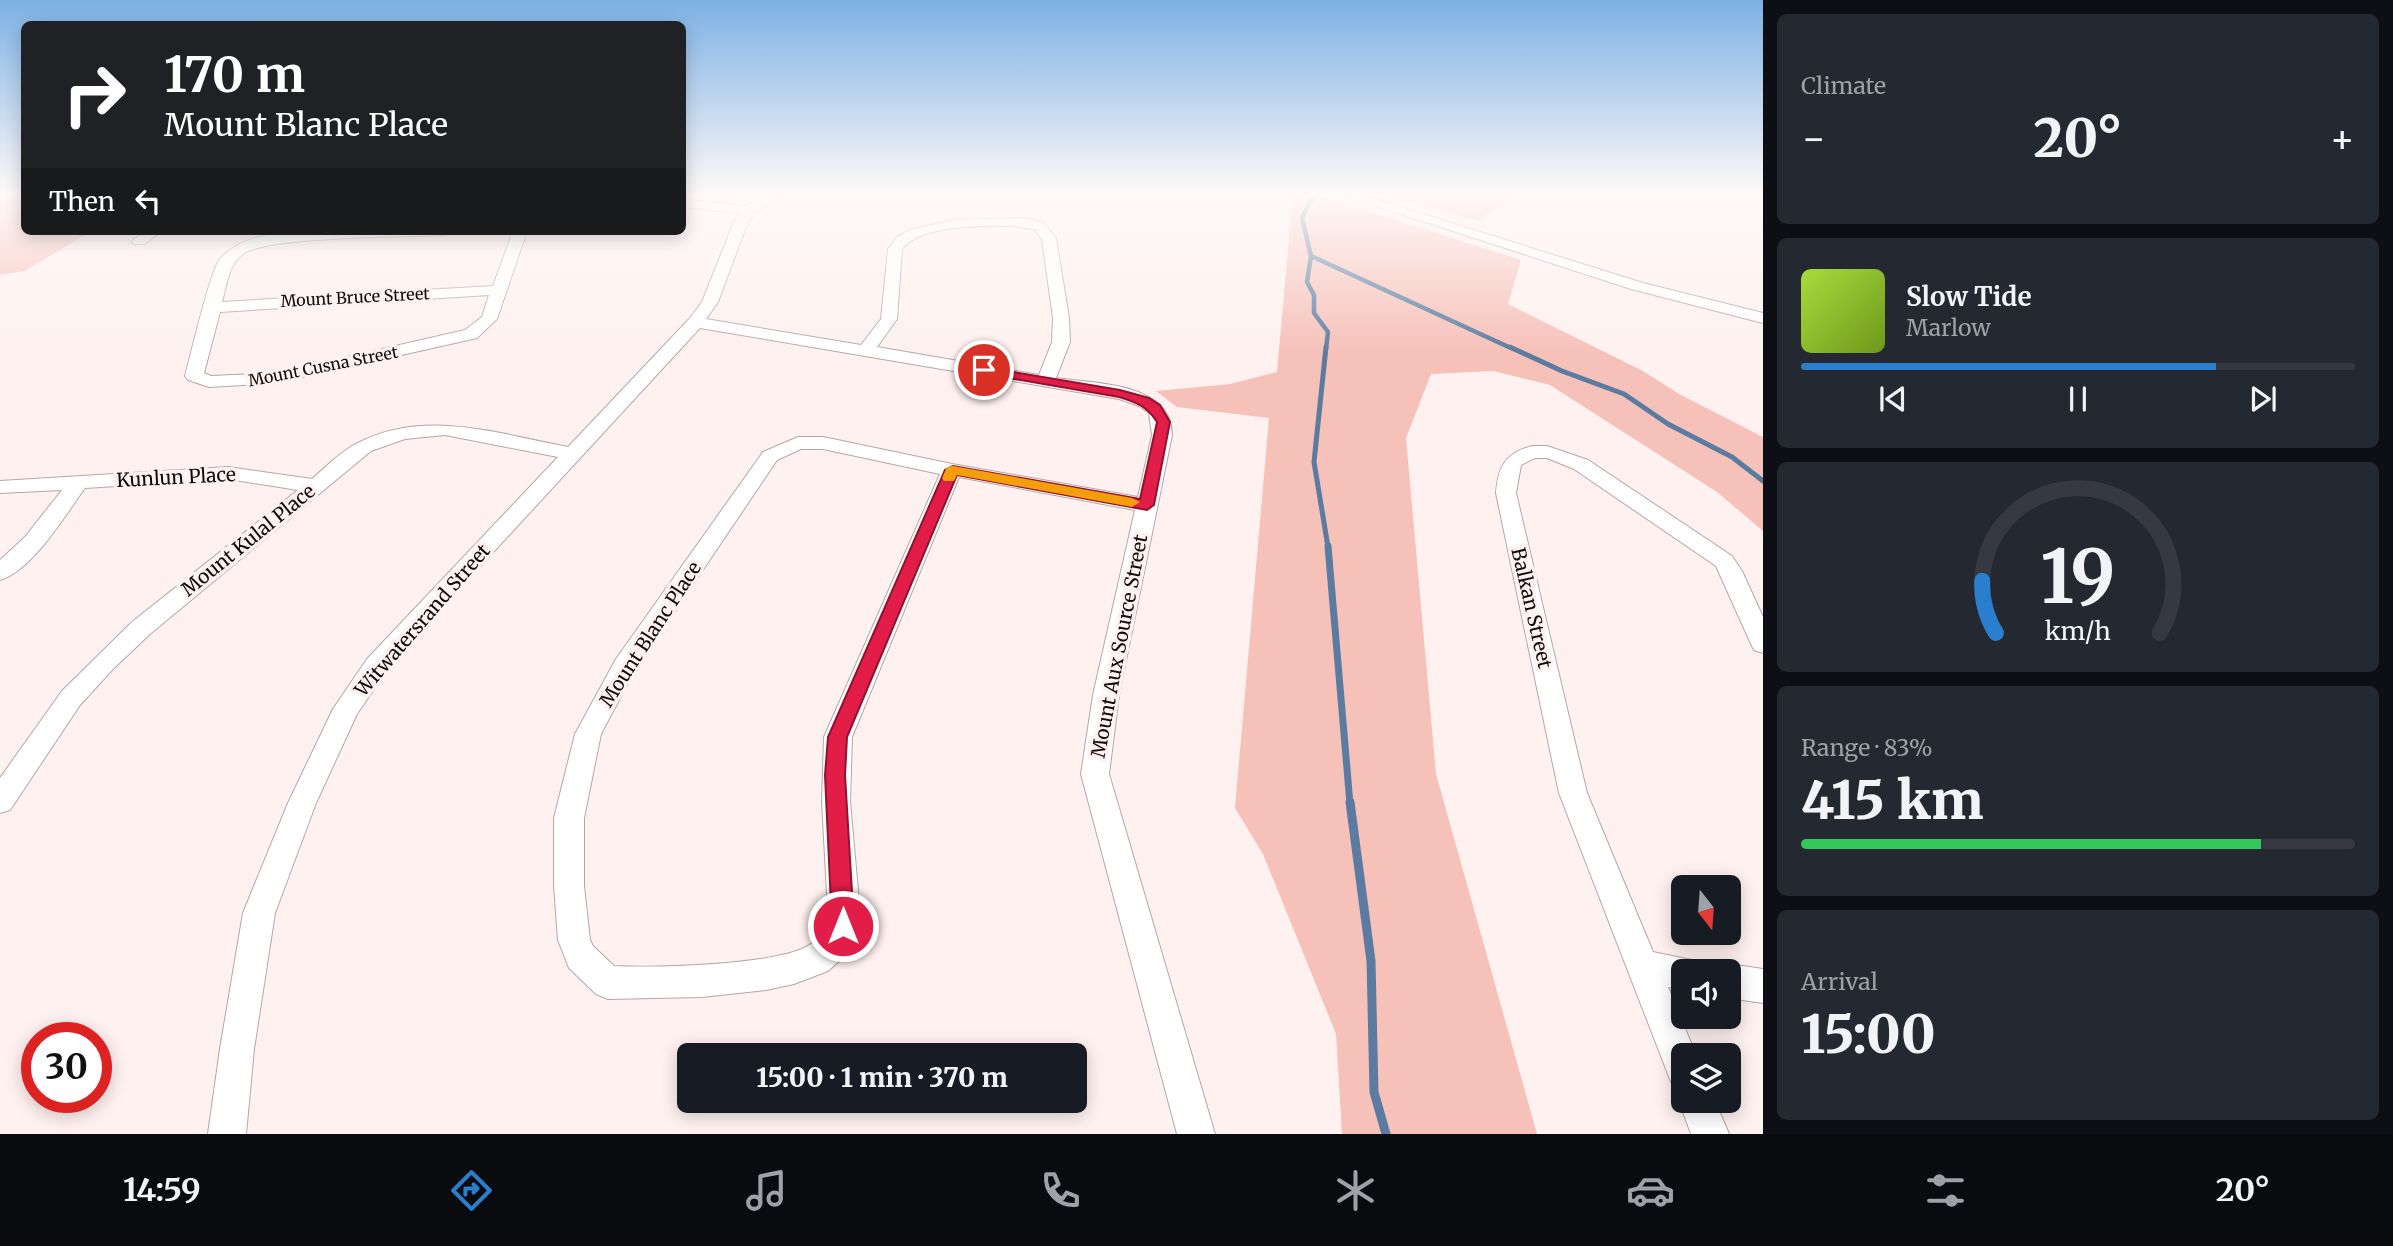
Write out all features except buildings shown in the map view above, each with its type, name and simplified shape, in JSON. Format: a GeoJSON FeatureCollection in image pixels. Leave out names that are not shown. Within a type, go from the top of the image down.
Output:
{"type":"FeatureCollection","features":[{"type":"Feature","properties":{"kind":"street","name":"Mount Cusna Street"},"geometry":{"type":"LineString","coordinates":[[245,247],[227,258],[211,308],[194,376],[209,382],[230,383],[277,378],[465,337],[486,324],[514,247]]}},
{"type":"Feature","properties":{"kind":"street","name":"Witwatersrand Street"},"geometry":{"type":"LineString","coordinates":[[227,1134],[237,1049],[259,913],[302,803],[346,709],[376,666],[696,322],[710,302],[731,247]]}},
{"type":"Feature","properties":{"kind":"street"},"geometry":{"type":"LineString","coordinates":[[866,350],[889,319],[896,247]]}},
{"type":"Feature","properties":{"kind":"street"},"geometry":{"type":"LineString","coordinates":[[1046,381],[1061,342],[1061,318],[1050,247]]}},
{"type":"Feature","properties":{"kind":"street"},"geometry":{"type":"LineString","coordinates":[[1513,247],[1636,286],[1763,318]]}},
{"type":"Feature","properties":{"kind":"street","name":"Mount Bruce Street"},"geometry":{"type":"LineString","coordinates":[[211,308],[272,302],[499,290]]}},
{"type":"Feature","properties":{"kind":"street","name":"Mount Aux Source Street"},"geometry":{"type":"LineString","coordinates":[[696,322],[1120,394],[1144,401],[1160,413],[1163,422],[1162,435],[1106,695],[1095,774],[1196,1134]]}},
{"type":"Feature","properties":{"kind":"street","name":"Mount Kulal Place"},"geometry":{"type":"LineString","coordinates":[[1,798],[71,698],[104,662],[364,447],[402,433],[445,429],[573,454]]}},
{"type":"Feature","properties":{"kind":"street","name":"Mount Blanc Place"},"geometry":{"type":"LineString","coordinates":[[953,470],[838,737],[836,801],[844,913],[843,926],[832,948],[817,960],[796,969],[739,977],[608,982],[581,957],[573,940],[569,886],[569,818],[589,734],[625,666],[770,456],[798,443],[823,443],[1147,505]]}},
{"type":"Feature","properties":{"kind":"street","name":"Balkan Street"},"geometry":{"type":"LineString","coordinates":[[1673,1043],[1573,793],[1506,493],[1508,472],[1516,459],[1525,455],[1547,453],[1573,460],[1609,481],[1724,561],[1763,644]]}},
{"type":"Feature","properties":{"kind":"street","name":"Kunlun Place"},"geometry":{"type":"LineString","coordinates":[[0,487],[228,473],[315,486]]}},
{"type":"Feature","properties":{"kind":"street"},"geometry":{"type":"LineString","coordinates":[[0,572],[18,558],[37,537],[78,483]]}},
{"type":"Feature","properties":{"kind":"street"},"geometry":{"type":"LineString","coordinates":[[1641,966],[1671,971]]}},
{"type":"Feature","properties":{"kind":"street"},"geometry":{"type":"LineString","coordinates":[[1741,983],[1763,986]]}},
{"type":"Feature","properties":{"kind":"street"},"geometry":{"type":"LineString","coordinates":[[1702,1113],[1710,1134]]}},
{"type":"Feature","properties":{"kind":"shaded area"},"geometry":{"type":"Polygon","coordinates":[[[0,247],[65,247],[25,271],[0,275],[0,247]]]}},
{"type":"Feature","properties":{"kind":"shaded area"},"geometry":{"type":"Polygon","coordinates":[[[1288,247],[1480,247],[1521,260],[1508,304],[1643,371],[1679,394],[1763,437],[1763,531],[1717,492],[1550,385],[1493,371],[1431,374],[1406,438],[1436,774],[1537,1134],[1342,1134],[1336,1034],[1263,854],[1235,808],[1269,418],[1177,407],[1156,391],[1230,384],[1277,372],[1288,247]]]}},
{"type":"Feature","properties":{"kind":"waterway"},"geometry":{"type":"LineString","coordinates":[[1309,247],[1311,256]]}},
{"type":"Feature","properties":{"kind":"waterway"},"geometry":{"type":"LineString","coordinates":[[1311,256],[1513,349]]}},
{"type":"Feature","properties":{"kind":"waterway"},"geometry":{"type":"LineString","coordinates":[[1311,256],[1307,282],[1314,295],[1314,313],[1328,332],[1326,349]]}},
{"type":"Feature","properties":{"kind":"waterway"},"geometry":{"type":"LineString","coordinates":[[1326,347],[1314,462],[1328,547]]}},
{"type":"Feature","properties":{"kind":"waterway"},"geometry":{"type":"LineString","coordinates":[[1510,347],[1562,371],[1624,394],[1668,424],[1732,457],[1763,481]]}},
{"type":"Feature","properties":{"kind":"waterway"},"geometry":{"type":"LineString","coordinates":[[1328,546],[1350,804]]}},
{"type":"Feature","properties":{"kind":"waterway"},"geometry":{"type":"LineString","coordinates":[[1350,802],[1371,961],[1374,1092],[1386,1134]]}},
{"type":"Feature","properties":{"kind":"slow traffic"},"geometry":{"type":"LineString","coordinates":[[949,478],[953,470],[1132,502]]}},
{"type":"Feature","properties":{"kind":"route"},"geometry":{"type":"LineString","coordinates":[[843,926],[840,825],[835,775],[838,737],[953,470],[1147,505],[1162,435],[1162,417],[1155,408],[1144,401],[1120,394],[984,370]]}}]}
